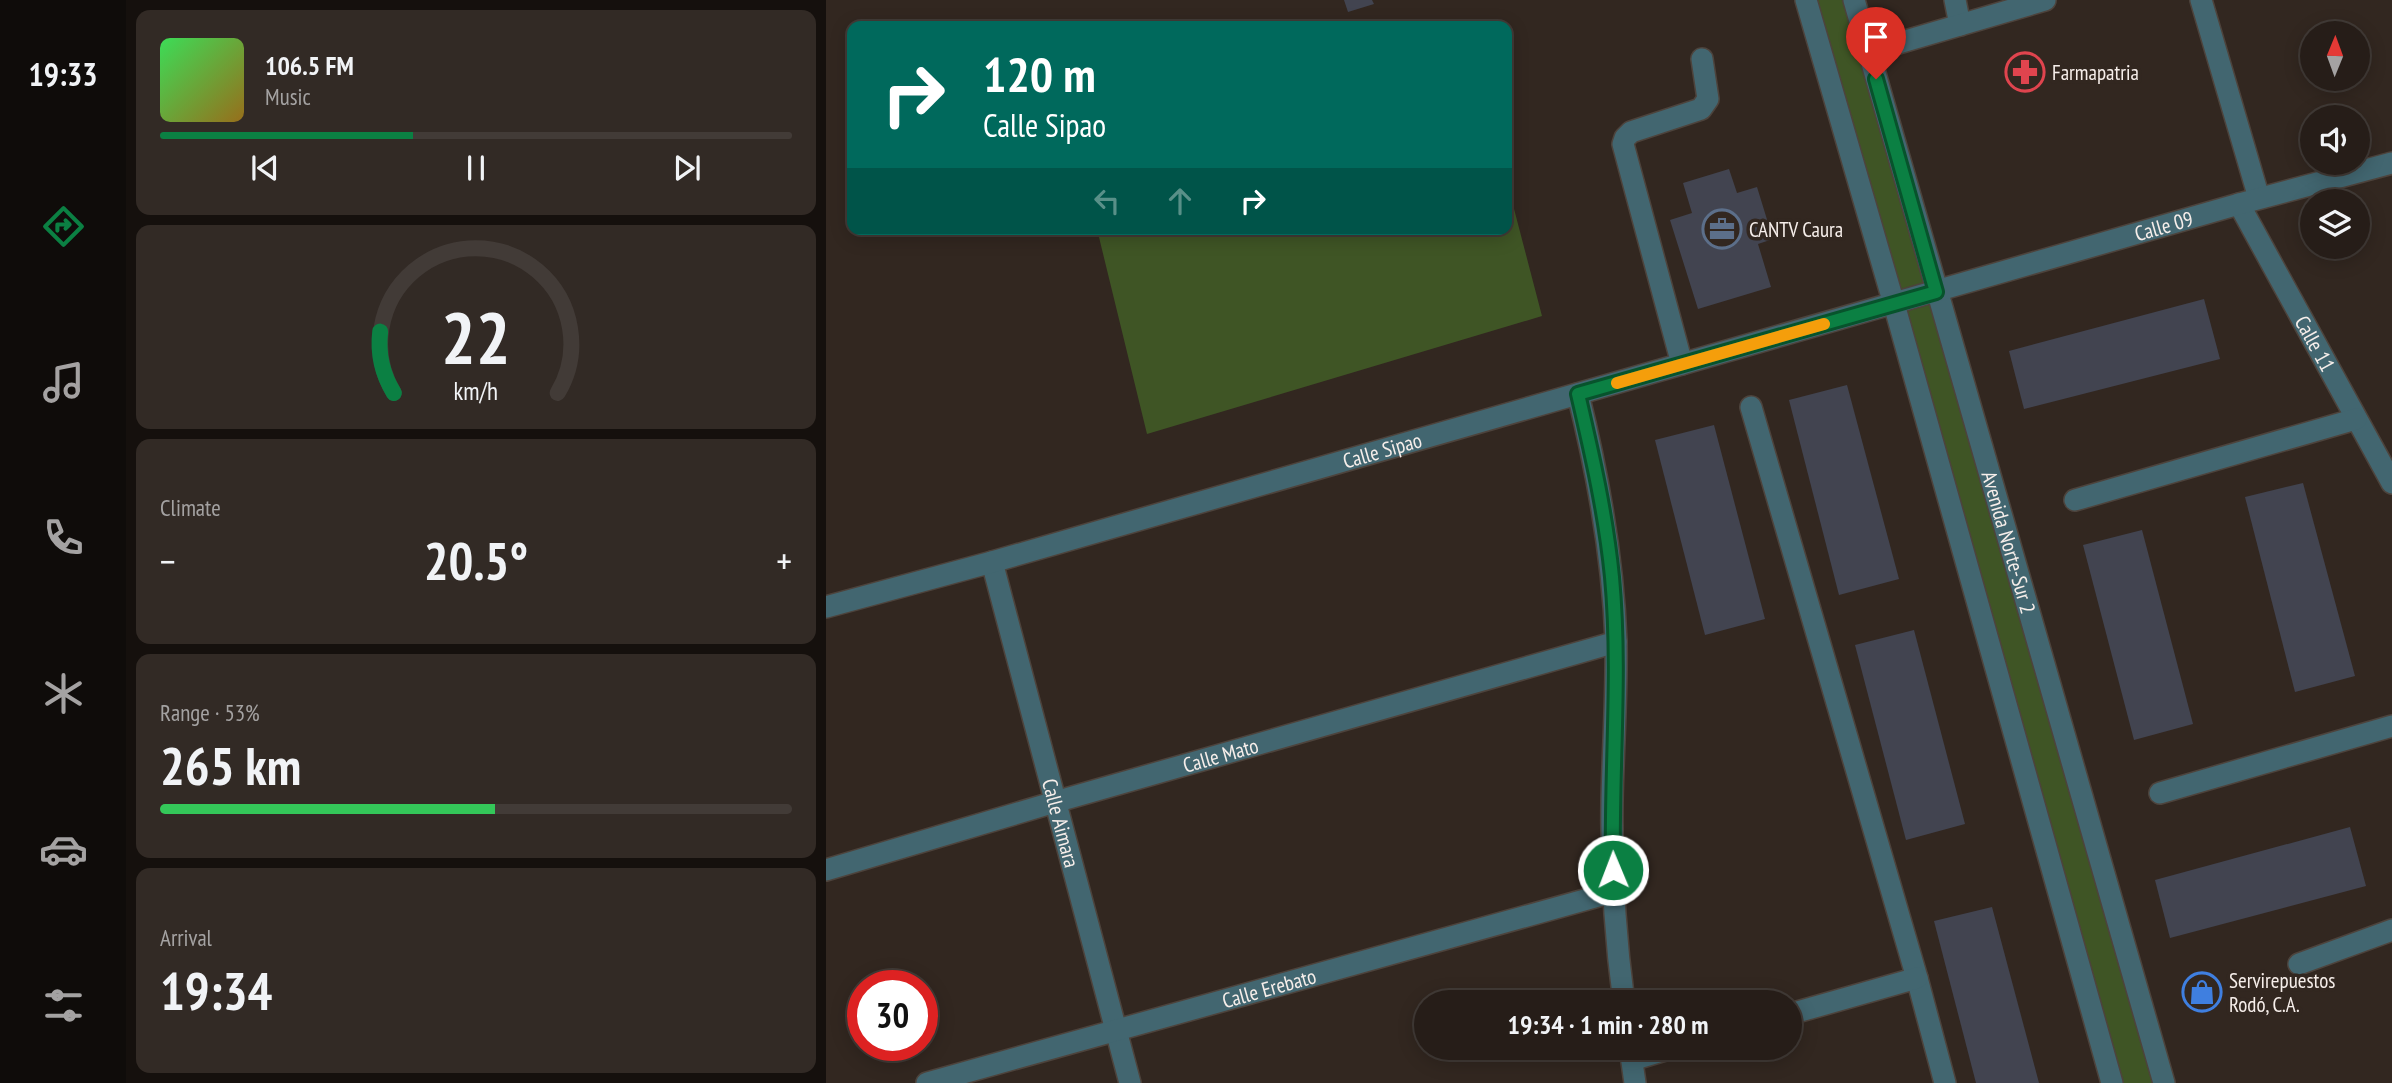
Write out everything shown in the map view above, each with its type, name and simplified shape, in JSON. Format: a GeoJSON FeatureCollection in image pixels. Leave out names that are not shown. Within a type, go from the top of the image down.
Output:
{"type":"FeatureCollection","features":[{"type":"Feature","properties":{"kind":"street"},"geometry":{"type":"LineString","coordinates":[[1806,0],[1895,304],[2112,1083]]}},
{"type":"Feature","properties":{"kind":"street","name":"Avenida Norte-Sur 2"},"geometry":{"type":"LineString","coordinates":[[1854,0],[2164,1083]]}},
{"type":"Feature","properties":{"kind":"street"},"geometry":{"type":"LineString","coordinates":[[1955,0],[1960,25]]}},
{"type":"Feature","properties":{"kind":"street"},"geometry":{"type":"LineString","coordinates":[[1868,52],[2045,0]]}},
{"type":"Feature","properties":{"kind":"street","name":"Calle 11"},"geometry":{"type":"LineString","coordinates":[[2201,0],[2249,201],[2356,419],[2392,483]]}},
{"type":"Feature","properties":{"kind":"street"},"geometry":{"type":"LineString","coordinates":[[1682,364],[1623,144],[1631,132],[1701,109],[1706,104],[1708,99],[1702,59]]}},
{"type":"Feature","properties":{"kind":"street","name":"Calle 09"},"geometry":{"type":"LineString","coordinates":[[1936,292],[2249,201],[2392,163]]}},
{"type":"Feature","properties":{"kind":"street","name":"Calle Sipao"},"geometry":{"type":"LineString","coordinates":[[826,607],[1936,292]]}},
{"type":"Feature","properties":{"kind":"street"},"geometry":{"type":"LineString","coordinates":[[1578,394],[1603,509],[1612,578],[1616,642],[1613,892],[1623,990]]}},
{"type":"Feature","properties":{"kind":"street"},"geometry":{"type":"LineString","coordinates":[[1751,407],[1945,1083]]}},
{"type":"Feature","properties":{"kind":"street"},"geometry":{"type":"LineString","coordinates":[[2075,500],[2356,419]]}},
{"type":"Feature","properties":{"kind":"street","name":"Calle Aimara"},"geometry":{"type":"LineString","coordinates":[[992,562],[1130,1083]]}},
{"type":"Feature","properties":{"kind":"street","name":"Calle Mato"},"geometry":{"type":"LineString","coordinates":[[826,870],[1616,642]]}},
{"type":"Feature","properties":{"kind":"street"},"geometry":{"type":"LineString","coordinates":[[2160,793],[2392,726]]}},
{"type":"Feature","properties":{"kind":"street","name":"Calle Erebato"},"geometry":{"type":"LineString","coordinates":[[927,1083],[1613,892]]}},
{"type":"Feature","properties":{"kind":"street"},"geometry":{"type":"LineString","coordinates":[[2299,964],[2392,930]]}},
{"type":"Feature","properties":{"kind":"street"},"geometry":{"type":"LineString","coordinates":[[1802,1011],[1917,978]]}},
{"type":"Feature","properties":{"kind":"street"},"geometry":{"type":"LineString","coordinates":[[1632,1060],[1635,1083]]}},
{"type":"Feature","properties":{"kind":"green space"},"geometry":{"type":"Polygon","coordinates":[[[1806,0],[1854,0],[2164,1083],[2112,1083],[1806,0]]]}},
{"type":"Feature","properties":{"kind":"green space"},"geometry":{"type":"Polygon","coordinates":[[[1512,201],[1542,316],[1147,434],[1098,235],[1512,235],[1512,201]]]}},
{"type":"Feature","properties":{"kind":"building"},"geometry":{"type":"Polygon","coordinates":[[[1344,0],[1372,0],[1374,4],[1348,12],[1344,0]]]}},
{"type":"Feature","properties":{"kind":"building","name":"CANTV Caura"},"geometry":{"type":"Polygon","coordinates":[[[1729,169],[1737,193],[1757,187],[1773,239],[1758,244],[1771,287],[1698,309],[1670,220],[1692,213],[1683,183],[1729,169]]]}},
{"type":"Feature","properties":{"kind":"building"},"geometry":{"type":"Polygon","coordinates":[[[2204,299],[2220,359],[2024,409],[2009,351],[2204,299]]]}},
{"type":"Feature","properties":{"kind":"building"},"geometry":{"type":"Polygon","coordinates":[[[1847,385],[1899,579],[1839,595],[1789,400],[1847,385]]]}},
{"type":"Feature","properties":{"kind":"building"},"geometry":{"type":"Polygon","coordinates":[[[1714,425],[1765,619],[1705,635],[1655,440],[1714,425]]]}},
{"type":"Feature","properties":{"kind":"building"},"geometry":{"type":"Polygon","coordinates":[[[2303,483],[2355,676],[2295,692],[2245,497],[2303,483]]]}},
{"type":"Feature","properties":{"kind":"building"},"geometry":{"type":"Polygon","coordinates":[[[2142,530],[2193,724],[2134,740],[2083,545],[2142,530]]]}},
{"type":"Feature","properties":{"kind":"building"},"geometry":{"type":"Polygon","coordinates":[[[1914,630],[1965,824],[1906,840],[1855,645],[1914,630]]]}},
{"type":"Feature","properties":{"kind":"building"},"geometry":{"type":"Polygon","coordinates":[[[2350,827],[2366,886],[2170,938],[2155,880],[2350,827]]]}},
{"type":"Feature","properties":{"kind":"building"},"geometry":{"type":"Polygon","coordinates":[[[1992,907],[2039,1083],[1976,1083],[1934,921],[1992,907]]]}},
{"type":"Feature","properties":{"kind":"slow traffic"},"geometry":{"type":"LineString","coordinates":[[1617,383],[1824,324]]}},
{"type":"Feature","properties":{"kind":"place","name":"Farmapatria"},"geometry":{"type":"Point","coordinates":[2025,72]}},
{"type":"Feature","properties":{"kind":"place","name":"CANTV Caura"},"geometry":{"type":"Point","coordinates":[1722,229]}},
{"type":"Feature","properties":{"kind":"place","name":"Servirepuestos Rodó, C.A."},"geometry":{"type":"Point","coordinates":[2202,992]}},
{"type":"Feature","properties":{"kind":"route"},"geometry":{"type":"LineString","coordinates":[[1613,870],[1616,642],[1612,578],[1603,509],[1578,394],[1936,292],[1876,79]]}}]}
